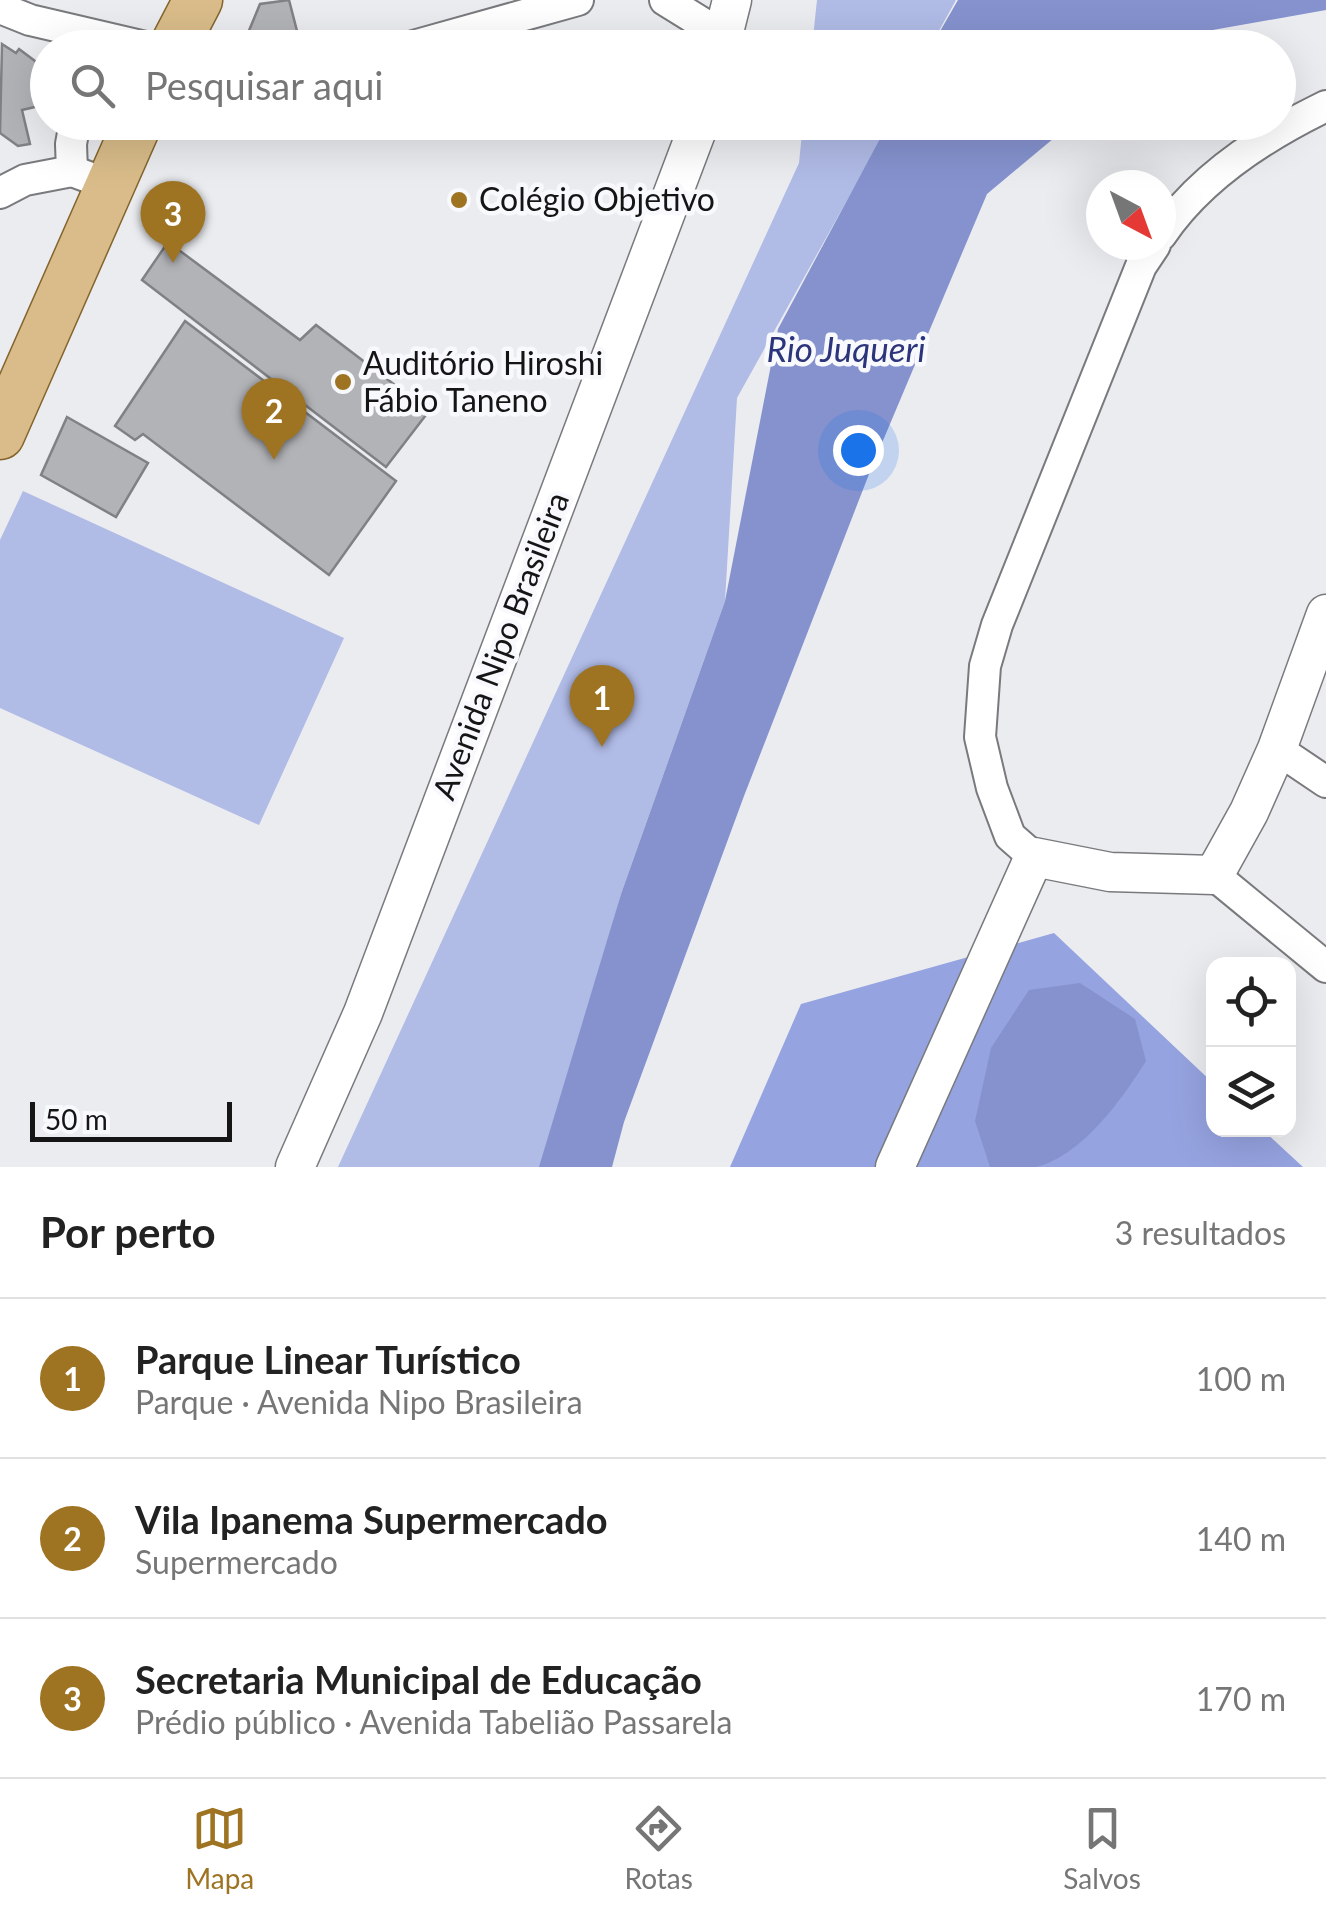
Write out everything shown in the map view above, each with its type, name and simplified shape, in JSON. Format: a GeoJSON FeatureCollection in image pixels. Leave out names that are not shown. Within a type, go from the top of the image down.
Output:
{"type":"FeatureCollection","features":[{"type":"Feature","properties":{"kind":"main road"},"geometry":{"type":"LineString","coordinates":[[182,30],[198,0]]}},
{"type":"Feature","properties":{"kind":"main road"},"geometry":{"type":"LineString","coordinates":[[0,436],[91,178],[123,140]]}},
{"type":"Feature","properties":{"kind":"street"},"geometry":{"type":"LineString","coordinates":[[470,30],[578,0]]}},
{"type":"Feature","properties":{"kind":"street"},"geometry":{"type":"LineString","coordinates":[[665,0],[725,28]]}},
{"type":"Feature","properties":{"kind":"street"},"geometry":{"type":"LineString","coordinates":[[0,8],[70,30]]}},
{"type":"Feature","properties":{"kind":"street"},"geometry":{"type":"LineString","coordinates":[[30,20],[38,30]]}},
{"type":"Feature","properties":{"kind":"street"},"geometry":{"type":"LineString","coordinates":[[1296,121],[1326,106]]}},
{"type":"Feature","properties":{"kind":"street"},"geometry":{"type":"LineString","coordinates":[[0,193],[25,180],[91,178],[72,140]]}},
{"type":"Feature","properties":{"kind":"street","name":"Avenida Nipo Brasileira"},"geometry":{"type":"LineString","coordinates":[[295,1167],[363,1012],[693,140]]}},
{"type":"Feature","properties":{"kind":"street"},"geometry":{"type":"LineString","coordinates":[[1176,217],[1196,192],[1266,140]]}},
{"type":"Feature","properties":{"kind":"street"},"geometry":{"type":"LineString","coordinates":[[1146,260],[997,625],[985,666],[980,737],[992,788],[1010,836],[1034,857],[1110,872],[1214,875],[1326,967]]}},
{"type":"Feature","properties":{"kind":"street"},"geometry":{"type":"LineString","coordinates":[[1214,875],[1249,812],[1277,749],[1326,614]]}},
{"type":"Feature","properties":{"kind":"street"},"geometry":{"type":"LineString","coordinates":[[1277,749],[1326,782]]}},
{"type":"Feature","properties":{"kind":"street"},"geometry":{"type":"LineString","coordinates":[[895,1167],[1034,857]]}},
{"type":"Feature","properties":{"kind":"shaded area"},"geometry":{"type":"Polygon","coordinates":[[[817,0],[956,0],[939,30],[814,30],[817,0]]]}},
{"type":"Feature","properties":{"kind":"shaded area"},"geometry":{"type":"Polygon","coordinates":[[[801,140],[881,140],[737,398],[725,601],[621,894],[543,1167],[338,1167],[799,163],[801,140]]]}},
{"type":"Feature","properties":{"kind":"shaded area"},"geometry":{"type":"Polygon","coordinates":[[[23,491],[344,638],[259,825],[0,708],[0,540],[23,491]]]}},
{"type":"Feature","properties":{"kind":"shaded area"},"geometry":{"type":"Polygon","coordinates":[[[1054,933],[1206,1076],[1206,1137],[1271,1137],[1303,1167],[730,1167],[801,1004],[1054,933]]]}},
{"type":"Feature","properties":{"kind":"water"},"geometry":{"type":"Polygon","coordinates":[[[958,0],[1326,0],[1326,10],[1213,30],[941,30],[958,0]]]}},
{"type":"Feature","properties":{"kind":"water","name":"Rio Juqueri"},"geometry":{"type":"Polygon","coordinates":[[[879,140],[1052,140],[987,194],[871,469],[744,796],[624,1122],[612,1167],[539,1167],[621,894],[725,601],[778,329],[879,140]]]}},
{"type":"Feature","properties":{"kind":"water"},"geometry":{"type":"Polygon","coordinates":[[[1080,983],[1135,1019],[1146,1061],[1100,1124],[1069,1151],[1036,1167],[990,1167],[975,1121],[991,1048],[1029,990],[1080,983]]]}},
{"type":"Feature","properties":{"kind":"building"},"geometry":{"type":"Polygon","coordinates":[[[289,0],[297,30],[249,30],[260,4],[289,0]]]}},
{"type":"Feature","properties":{"kind":"building"},"geometry":{"type":"Polygon","coordinates":[[[2,44],[30,57],[30,108],[22,110],[30,144],[18,146],[0,133],[2,44]]]}},
{"type":"Feature","properties":{"kind":"building"},"geometry":{"type":"Polygon","coordinates":[[[168,242],[300,340],[316,325],[429,411],[386,467],[142,280],[168,242]]]}},
{"type":"Feature","properties":{"kind":"building"},"geometry":{"type":"Polygon","coordinates":[[[185,321],[396,481],[329,575],[143,434],[135,440],[115,426],[185,321]]]}},
{"type":"Feature","properties":{"kind":"building"},"geometry":{"type":"Polygon","coordinates":[[[67,417],[148,463],[116,517],[41,475],[67,417]]]}},
{"type":"Feature","properties":{"kind":"place","name":"Colégio Objetivo"},"geometry":{"type":"Point","coordinates":[459,200]}},
{"type":"Feature","properties":{"kind":"place","name":"Secretaria Municipal de Educação"},"geometry":{"type":"Point","coordinates":[173,263]}},
{"type":"Feature","properties":{"kind":"place","name":"Auditório Hiroshi Fábio Taneno"},"geometry":{"type":"Point","coordinates":[343,382]}},
{"type":"Feature","properties":{"kind":"place","name":"Vila Ipanema Supermercado"},"geometry":{"type":"Point","coordinates":[274,460]}},
{"type":"Feature","properties":{"kind":"place","name":"Parque Linear Turístico"},"geometry":{"type":"Point","coordinates":[602,747]}}]}
